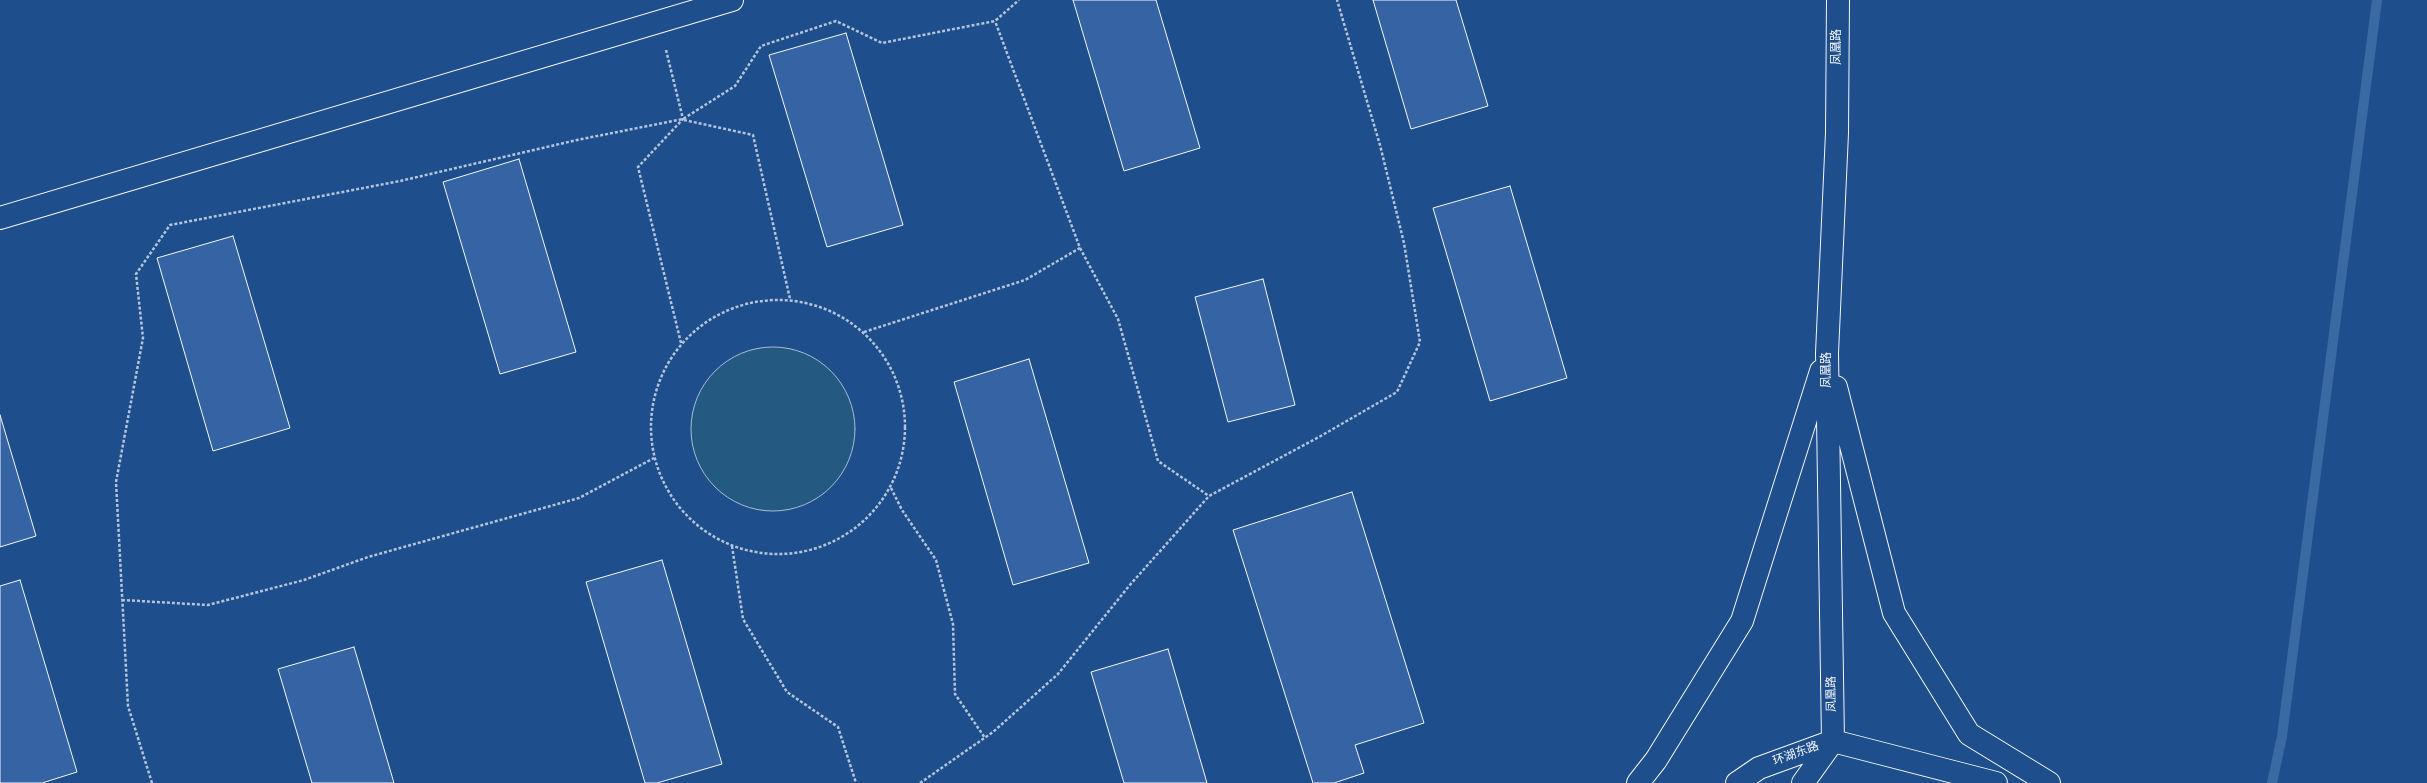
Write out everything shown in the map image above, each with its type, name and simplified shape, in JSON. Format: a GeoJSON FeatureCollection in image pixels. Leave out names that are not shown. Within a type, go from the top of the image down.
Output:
{"type":"FeatureCollection","features":[{"type":"Feature","properties":{"kind":"main road"},"geometry":{"type":"LineString","coordinates":[[0,218],[732,0]]}},
{"type":"Feature","properties":{"kind":"main road","name":"凤凰路"},"geometry":{"type":"LineString","coordinates":[[1833,741],[1827,353],[1837,133],[1838,0]]}},
{"type":"Feature","properties":{"kind":"main road"},"geometry":{"type":"LineString","coordinates":[[1638,783],[1656,760],[1742,621],[1827,353]]}},
{"type":"Feature","properties":{"kind":"main road"},"geometry":{"type":"LineString","coordinates":[[1827,353],[1894,613],[1968,734],[2049,783]]}},
{"type":"Feature","properties":{"kind":"main road"},"geometry":{"type":"LineString","coordinates":[[1833,741],[1996,783]]}},
{"type":"Feature","properties":{"kind":"main road","name":"环湖东路"},"geometry":{"type":"LineString","coordinates":[[1737,783],[1759,768],[1833,741]]}},
{"type":"Feature","properties":{"kind":"main road","name":"环湖东路"},"geometry":{"type":"LineString","coordinates":[[1803,783],[1833,741]]}},
{"type":"Feature","properties":{"kind":"path"},"geometry":{"type":"LineString","coordinates":[[681,343],[638,167],[683,120],[734,86],[761,46],[836,21],[882,43],[995,21],[1019,0]]}},
{"type":"Feature","properties":{"kind":"path"},"geometry":{"type":"LineString","coordinates":[[920,783],[985,738],[1058,674],[1129,586],[1210,496],[1319,437],[1397,392],[1420,342],[1404,243],[1386,168],[1337,0]]}},
{"type":"Feature","properties":{"kind":"path"},"geometry":{"type":"LineString","coordinates":[[995,21],[1080,248],[1118,319],[1158,461],[1210,496]]}},
{"type":"Feature","properties":{"kind":"path"},"geometry":{"type":"LineString","coordinates":[[659,22],[683,120]]}},
{"type":"Feature","properties":{"kind":"path"},"geometry":{"type":"LineString","coordinates":[[152,783],[128,706],[116,482],[143,338],[136,274],[170,225],[400,180],[577,140],[683,120],[753,135],[790,299]]}},
{"type":"Feature","properties":{"kind":"path"},"geometry":{"type":"LineString","coordinates":[[864,332],[1025,280],[1080,248]]}},
{"type":"Feature","properties":{"kind":"path"},"geometry":{"type":"LineString","coordinates":[[790,299],[830,309],[864,332],[890,364],[904,402],[905,446],[891,488],[864,522],[827,546],[785,555],[741,550],[702,530],[672,498],[654,458],[650,417],[660,378],[681,343],[712,316],[750,301],[790,299]]}},
{"type":"Feature","properties":{"kind":"path"},"geometry":{"type":"LineString","coordinates":[[122,600],[208,605],[304,580],[368,557],[579,498],[654,458]]}},
{"type":"Feature","properties":{"kind":"path"},"geometry":{"type":"LineString","coordinates":[[891,488],[902,510],[936,560],[954,624],[955,694],[985,738]]}},
{"type":"Feature","properties":{"kind":"path"},"geometry":{"type":"LineString","coordinates":[[732,545],[743,619],[786,692],[838,727],[856,783]]}},
{"type":"Feature","properties":{"kind":"shaded area"},"geometry":{"type":"Polygon","coordinates":[[[781,347],[797,350],[812,356],[825,365],[837,377],[846,390],[852,405],[855,429],[854,445],[846,468],[837,481],[825,493],[812,502],[797,508],[781,511],[765,511],[749,508],[727,498],[704,475],[697,461],[692,445],[691,421],[694,405],[704,383],[727,360],[741,353],[757,348],[781,347]]]}},
{"type":"Feature","properties":{"kind":"building"},"geometry":{"type":"Polygon","coordinates":[[[1073,0],[1156,0],[1200,148],[1124,171],[1073,0]]]}},
{"type":"Feature","properties":{"kind":"building"},"geometry":{"type":"Polygon","coordinates":[[[1373,0],[1456,0],[1488,106],[1411,129],[1373,0]]]}},
{"type":"Feature","properties":{"kind":"building"},"geometry":{"type":"Polygon","coordinates":[[[846,33],[903,225],[827,247],[769,55],[846,33]]]}},
{"type":"Feature","properties":{"kind":"building"},"geometry":{"type":"Polygon","coordinates":[[[519,159],[576,352],[500,374],[443,182],[519,159]]]}},
{"type":"Feature","properties":{"kind":"building"},"geometry":{"type":"Polygon","coordinates":[[[1510,186],[1567,378],[1490,401],[1433,208],[1510,186]]]}},
{"type":"Feature","properties":{"kind":"building"},"geometry":{"type":"Polygon","coordinates":[[[233,236],[290,428],[213,451],[157,258],[233,236]]]}},
{"type":"Feature","properties":{"kind":"building"},"geometry":{"type":"Polygon","coordinates":[[[1263,279],[1295,405],[1228,422],[1195,297],[1263,279]]]}},
{"type":"Feature","properties":{"kind":"building"},"geometry":{"type":"Polygon","coordinates":[[[1029,359],[1089,563],[1013,585],[954,382],[1029,359]]]}},
{"type":"Feature","properties":{"kind":"building"},"geometry":{"type":"Polygon","coordinates":[[[0,415],[36,536],[0,547],[0,415]]]}},
{"type":"Feature","properties":{"kind":"building"},"geometry":{"type":"Polygon","coordinates":[[[1352,492],[1424,723],[1355,745],[1364,773],[1334,783],[1313,783],[1233,530],[1352,492]]]}},
{"type":"Feature","properties":{"kind":"building"},"geometry":{"type":"Polygon","coordinates":[[[662,560],[722,764],[657,783],[645,783],[586,582],[662,560]]]}},
{"type":"Feature","properties":{"kind":"building"},"geometry":{"type":"Polygon","coordinates":[[[20,580],[77,772],[42,783],[0,783],[0,586],[20,580]]]}},
{"type":"Feature","properties":{"kind":"building"},"geometry":{"type":"Polygon","coordinates":[[[354,647],[394,783],[312,783],[278,669],[354,647]]]}},
{"type":"Feature","properties":{"kind":"building"},"geometry":{"type":"Polygon","coordinates":[[[1168,649],[1207,783],[1124,783],[1091,672],[1168,649]]]}},
{"type":"Feature","properties":{"kind":"waterway"},"geometry":{"type":"LineString","coordinates":[[2272,783],[2282,736],[2377,0]]}}]}
